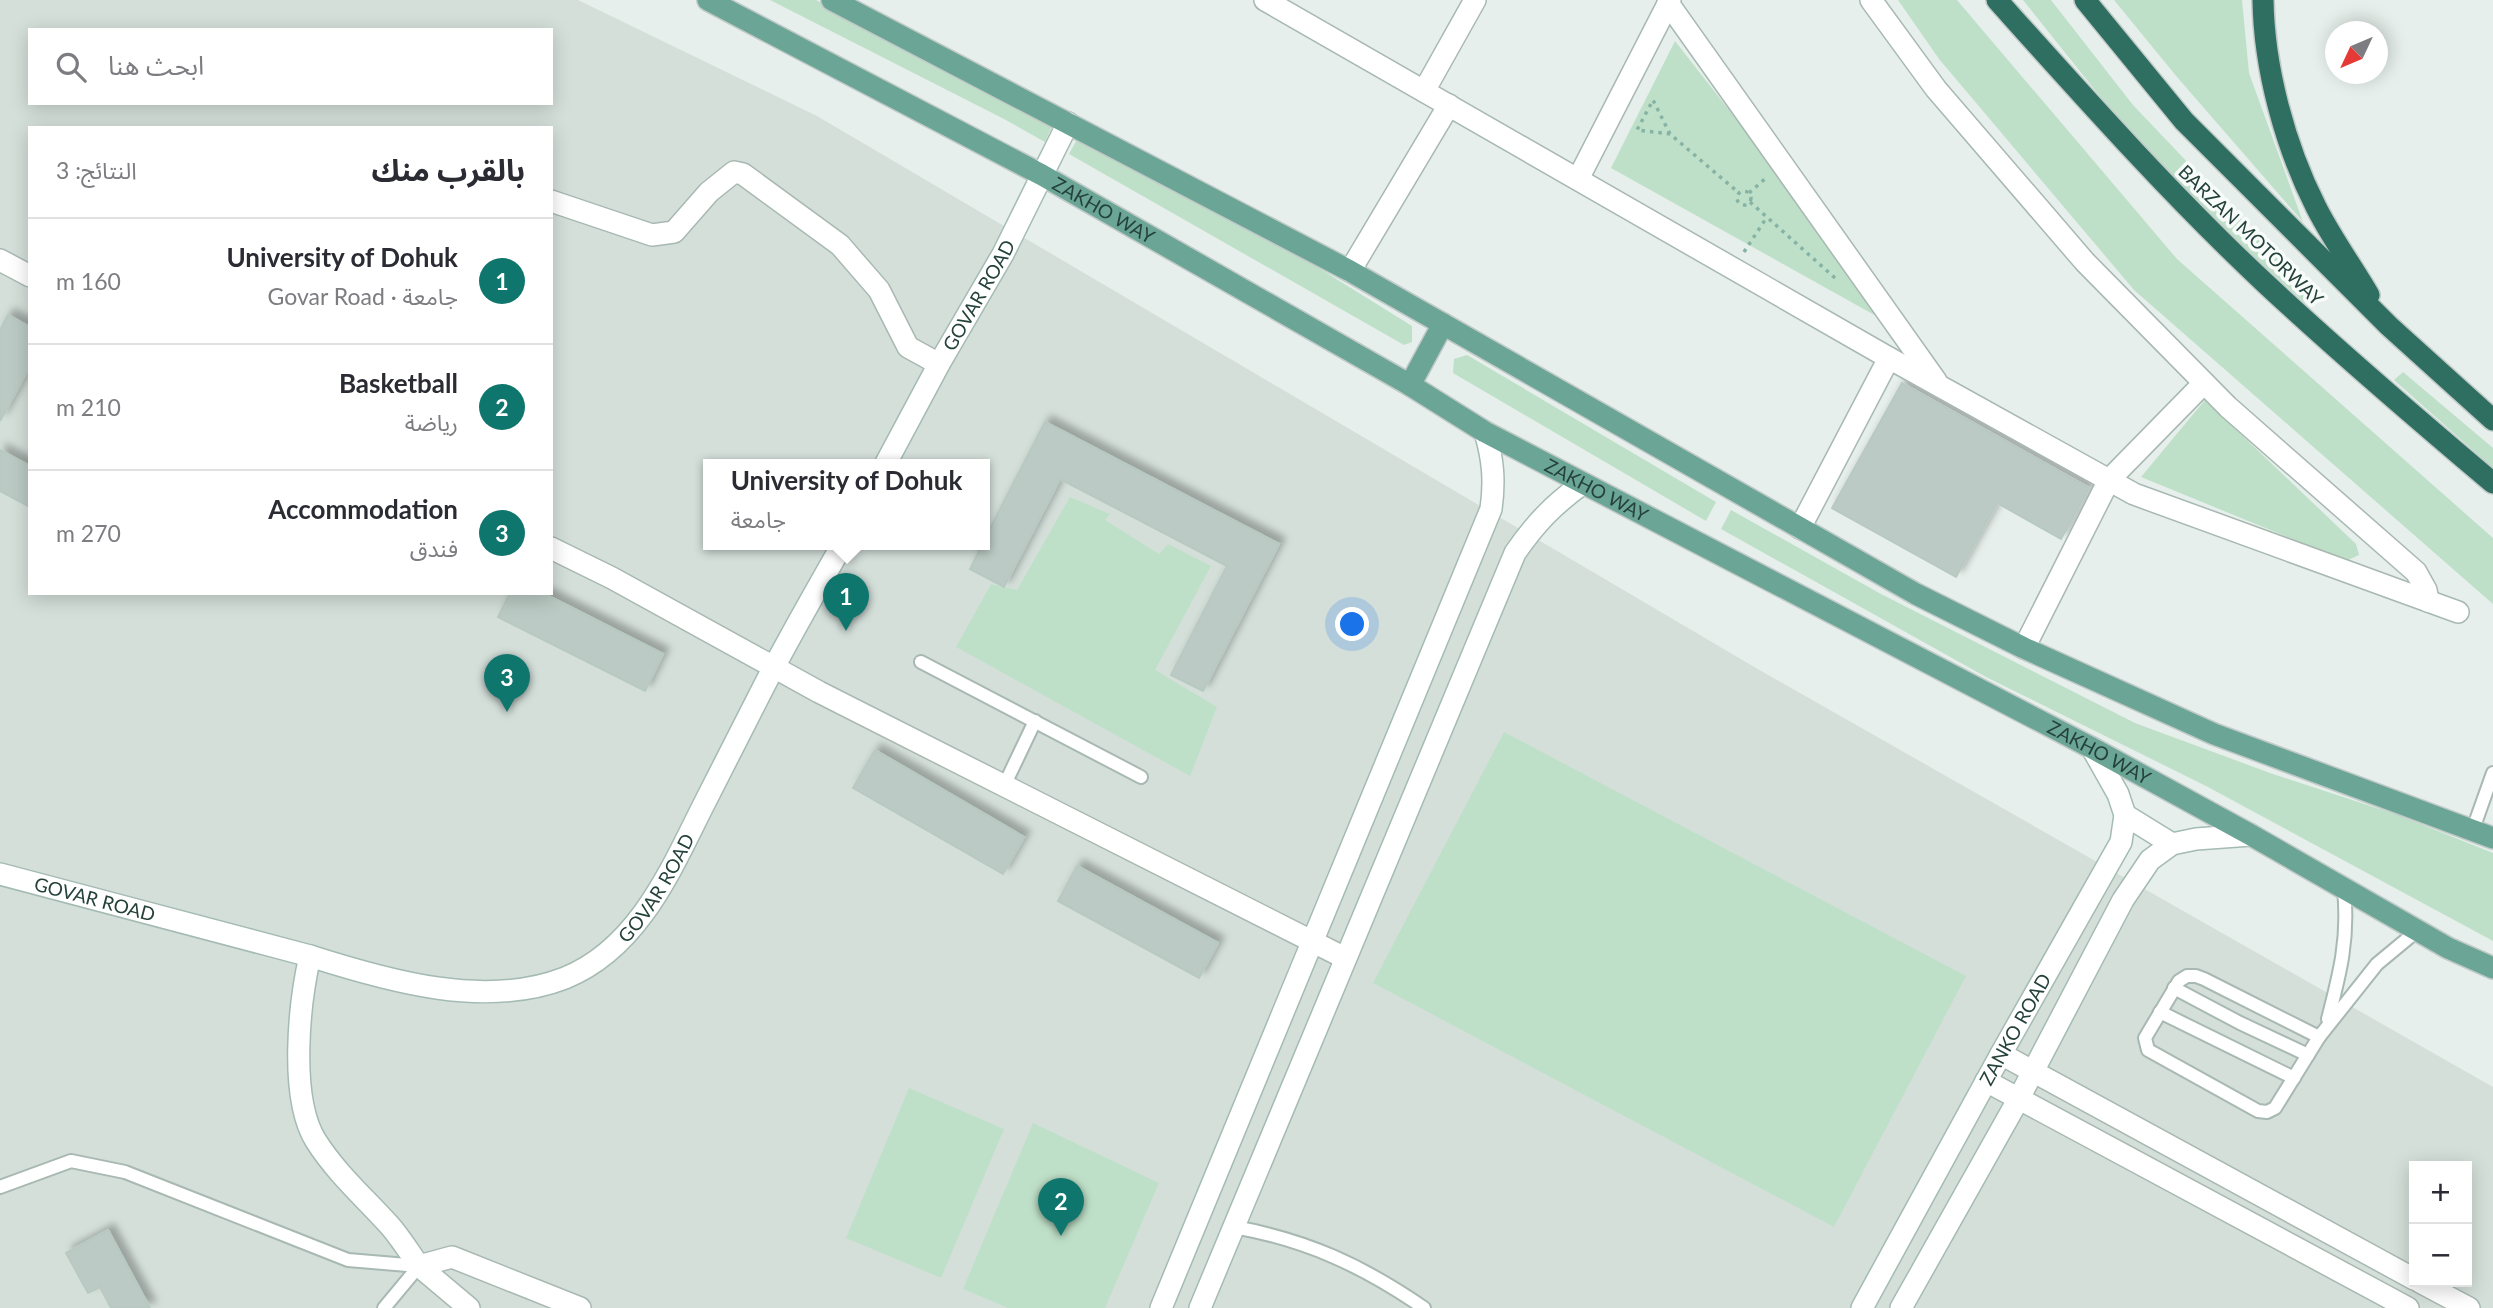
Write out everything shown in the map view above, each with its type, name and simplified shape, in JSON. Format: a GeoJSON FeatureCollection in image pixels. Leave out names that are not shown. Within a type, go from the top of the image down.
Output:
{"type":"FeatureCollection","features":[{"type":"Feature","properties":{"kind":"highway","name":"BARZAN MOTORWAY"},"geometry":{"type":"LineString","coordinates":[[1997,0],[2133,150],[2265,283],[2493,483]]}},
{"type":"Feature","properties":{"kind":"highway","name":"BARZAN MOTORWAY"},"geometry":{"type":"LineString","coordinates":[[2085,0],[2185,121],[2389,326],[2493,420]]}},
{"type":"Feature","properties":{"kind":"highway"},"geometry":{"type":"LineString","coordinates":[[2263,0],[2263,36],[2281,121],[2316,208],[2389,326]]}},
{"type":"Feature","properties":{"kind":"main road","name":"ZAKHO WAY"},"geometry":{"type":"LineString","coordinates":[[708,0],[1042,175],[1410,385],[1485,432],[2092,748],[2251,835],[2344,890],[2448,947],[2493,968]]}},
{"type":"Feature","properties":{"kind":"main road"},"geometry":{"type":"LineString","coordinates":[[832,0],[1350,271],[1916,594],[2024,648],[2214,734],[2493,838]]}},
{"type":"Feature","properties":{"kind":"main road"},"geometry":{"type":"LineString","coordinates":[[1410,385],[1443,324]]}},
{"type":"Feature","properties":{"kind":"street"},"geometry":{"type":"LineString","coordinates":[[1424,91],[1475,0]]}},
{"type":"Feature","properties":{"kind":"street"},"geometry":{"type":"LineString","coordinates":[[1871,0],[1936,89],[2085,262],[2228,407],[2416,572],[2426,590],[2428,601]]}},
{"type":"Feature","properties":{"kind":"street"},"geometry":{"type":"LineString","coordinates":[[1578,180],[1669,2],[1940,387]]}},
{"type":"Feature","properties":{"kind":"street"},"geometry":{"type":"LineString","coordinates":[[1276,3],[1889,358],[2134,494],[2458,612]]}},
{"type":"Feature","properties":{"kind":"street"},"geometry":{"type":"LineString","coordinates":[[1350,271],[1449,105]]}},
{"type":"Feature","properties":{"kind":"street","name":"GOVAR ROAD"},"geometry":{"type":"LineString","coordinates":[[888,459],[1003,254],[1068,123]]}},
{"type":"Feature","properties":{"kind":"street"},"geometry":{"type":"LineString","coordinates":[[553,202],[652,235],[674,232],[709,192],[734,172],[743,174],[840,245],[879,290],[908,347],[939,364]]}},
{"type":"Feature","properties":{"kind":"street"},"geometry":{"type":"LineString","coordinates":[[0,260],[28,275]]}},
{"type":"Feature","properties":{"kind":"street"},"geometry":{"type":"LineString","coordinates":[[1800,528],[1889,358]]}},
{"type":"Feature","properties":{"kind":"street"},"geometry":{"type":"LineString","coordinates":[[2024,648],[2109,480],[2204,383]]}},
{"type":"Feature","properties":{"kind":"street"},"geometry":{"type":"LineString","coordinates":[[1161,1308],[1492,509],[1495,483],[1493,457],[1485,432]]}},
{"type":"Feature","properties":{"kind":"street"},"geometry":{"type":"LineString","coordinates":[[1200,1308],[1514,553],[1535,524],[1557,502],[1582,484]]}},
{"type":"Feature","properties":{"kind":"street"},"geometry":{"type":"LineString","coordinates":[[1479,540],[1514,553]]}},
{"type":"Feature","properties":{"kind":"street"},"geometry":{"type":"LineString","coordinates":[[553,549],[612,578],[819,692],[1345,958]]}},
{"type":"Feature","properties":{"kind":"street","name":"GOVAR ROAD"},"geometry":{"type":"LineString","coordinates":[[0,874],[343,967],[414,983],[468,991],[505,991],[566,978],[585,968],[619,941],[663,884],[774,666],[839,550]]}},
{"type":"Feature","properties":{"kind":"street"},"geometry":{"type":"LineString","coordinates":[[2092,748],[2118,793],[2126,815],[2172,844],[2196,839],[2251,835]]}},
{"type":"Feature","properties":{"kind":"street","name":"ZANKO ROAD"},"geometry":{"type":"LineString","coordinates":[[1862,1308],[2121,842],[2126,815]]}},
{"type":"Feature","properties":{"kind":"street","name":"ZANKO ROAD"},"geometry":{"type":"LineString","coordinates":[[1901,1308],[2018,1100],[2123,900],[2150,860],[2172,844]]}},
{"type":"Feature","properties":{"kind":"street"},"geometry":{"type":"LineString","coordinates":[[310,956],[302,989],[299,1068],[303,1103],[314,1138],[339,1173],[392,1228],[419,1266],[469,1308]]}},
{"type":"Feature","properties":{"kind":"street"},"geometry":{"type":"LineString","coordinates":[[2001,1054],[2409,1276]]}},
{"type":"Feature","properties":{"kind":"street"},"geometry":{"type":"LineString","coordinates":[[1986,1081],[2408,1308]]}},
{"type":"Feature","properties":{"kind":"street"},"geometry":{"type":"LineString","coordinates":[[419,1266],[452,1257],[580,1308]]}},
{"type":"Feature","properties":{"kind":"street"},"geometry":{"type":"LineString","coordinates":[[2429,1287],[2469,1308]]}},
{"type":"Feature","properties":{"kind":"lane"},"geometry":{"type":"LineString","coordinates":[[2466,460],[2493,495]]}},
{"type":"Feature","properties":{"kind":"lane"},"geometry":{"type":"LineString","coordinates":[[921,662],[1141,777]]}},
{"type":"Feature","properties":{"kind":"lane"},"geometry":{"type":"LineString","coordinates":[[1004,786],[1035,722]]}},
{"type":"Feature","properties":{"kind":"lane"},"geometry":{"type":"LineString","coordinates":[[2473,830],[2493,774]]}},
{"type":"Feature","properties":{"kind":"lane"},"geometry":{"type":"LineString","coordinates":[[2322,1031],[2344,955],[2347,923],[2344,890]]}},
{"type":"Feature","properties":{"kind":"lane"},"geometry":{"type":"LineString","coordinates":[[2322,1031],[2196,976],[2187,976],[2174,988],[2145,1038],[2148,1050],[2258,1111],[2267,1112],[2274,1108],[2322,1031],[2377,964],[2418,930]]}},
{"type":"Feature","properties":{"kind":"lane"},"geometry":{"type":"LineString","coordinates":[[2174,988],[2308,1055]]}},
{"type":"Feature","properties":{"kind":"lane"},"geometry":{"type":"LineString","coordinates":[[2160,1012],[2294,1078]]}},
{"type":"Feature","properties":{"kind":"lane"},"geometry":{"type":"LineString","coordinates":[[0,1187],[71,1161],[125,1172],[348,1260],[419,1266]]}},
{"type":"Feature","properties":{"kind":"lane"},"geometry":{"type":"LineString","coordinates":[[1234,1227],[1290,1239],[1317,1248],[1371,1274],[1424,1308]]}},
{"type":"Feature","properties":{"kind":"lane"},"geometry":{"type":"LineString","coordinates":[[384,1308],[419,1266]]}},
{"type":"Feature","properties":{"kind":"path"},"geometry":{"type":"LineString","coordinates":[[1670,135],[1637,130],[1653,100],[1670,135],[1739,193]]}},
{"type":"Feature","properties":{"kind":"path"},"geometry":{"type":"LineString","coordinates":[[1749,193],[1771,174]]}},
{"type":"Feature","properties":{"kind":"path"},"geometry":{"type":"LineString","coordinates":[[1739,193],[1749,193]]}},
{"type":"Feature","properties":{"kind":"path"},"geometry":{"type":"LineString","coordinates":[[1739,193],[1739,203],[1743,205],[1750,202]]}},
{"type":"Feature","properties":{"kind":"path"},"geometry":{"type":"LineString","coordinates":[[1749,193],[1750,202]]}},
{"type":"Feature","properties":{"kind":"path"},"geometry":{"type":"LineString","coordinates":[[1750,202],[1838,281]]}},
{"type":"Feature","properties":{"kind":"path"},"geometry":{"type":"LineString","coordinates":[[1734,269],[1767,217]]}},
{"type":"Feature","properties":{"kind":"shaded area"},"geometry":{"type":"Polygon","coordinates":[[[0,0],[578,0],[817,116],[1756,668],[2493,1087],[2493,1308],[0,1308],[0,0]]]}},
{"type":"Feature","properties":{"kind":"green space"},"geometry":{"type":"Polygon","coordinates":[[[770,0],[816,0],[1055,120],[1045,142],[1004,119],[770,0]]]}},
{"type":"Feature","properties":{"kind":"green space"},"geometry":{"type":"Polygon","coordinates":[[[1898,0],[1957,0],[2177,259],[2493,538],[2493,604],[2134,290],[1939,59],[1898,0]]]}},
{"type":"Feature","properties":{"kind":"green space"},"geometry":{"type":"Polygon","coordinates":[[[2023,0],[2051,0],[2133,105],[2314,295],[2305,303],[2214,221],[2138,144],[2023,0]]]}},
{"type":"Feature","properties":{"kind":"green space"},"geometry":{"type":"Polygon","coordinates":[[[2114,0],[2242,0],[2249,73],[2303,222],[2177,77],[2114,0]]]}},
{"type":"Feature","properties":{"kind":"green space"},"geometry":{"type":"Polygon","coordinates":[[[1675,41],[1887,312],[1886,319],[1611,168],[1675,41]]]}},
{"type":"Feature","properties":{"kind":"green space"},"geometry":{"type":"Polygon","coordinates":[[[1079,136],[1280,244],[1412,326],[1412,342],[1404,345],[1069,154],[1079,136]]]}},
{"type":"Feature","properties":{"kind":"green space"},"geometry":{"type":"Polygon","coordinates":[[[1467,355],[1716,502],[1706,521],[1453,373],[1454,359],[1467,355]]]}},
{"type":"Feature","properties":{"kind":"green space"},"geometry":{"type":"Polygon","coordinates":[[[2403,372],[2493,448],[2493,468],[2394,380],[2403,372]]]}},
{"type":"Feature","properties":{"kind":"green space"},"geometry":{"type":"Polygon","coordinates":[[[2205,400],[2356,544],[2359,555],[2346,561],[2141,477],[2205,400]]]}},
{"type":"Feature","properties":{"kind":"green space"},"geometry":{"type":"Polygon","coordinates":[[[1070,497],[1110,514],[1105,520],[1159,554],[1168,544],[1211,566],[1155,670],[1217,707],[1190,776],[956,647],[991,584],[1017,590],[1070,497]]]}},
{"type":"Feature","properties":{"kind":"green space"},"geometry":{"type":"Polygon","coordinates":[[[1731,510],[1881,594],[2135,723],[2270,773],[2398,815],[2493,853],[2493,941],[2206,786],[1986,677],[1721,529],[1731,510]]]}},
{"type":"Feature","properties":{"kind":"green space"},"geometry":{"type":"Polygon","coordinates":[[[1504,732],[1966,976],[1834,1227],[1373,983],[1504,732]]]}},
{"type":"Feature","properties":{"kind":"green space"},"geometry":{"type":"Polygon","coordinates":[[[909,1088],[1004,1129],[941,1278],[846,1238],[909,1088]]]}},
{"type":"Feature","properties":{"kind":"green space"},"geometry":{"type":"Polygon","coordinates":[[[1033,1123],[1159,1183],[1105,1308],[1008,1308],[963,1289],[1033,1123]]]}},
{"type":"Feature","properties":{"kind":"building"},"geometry":{"type":"Polygon","coordinates":[[[8,315],[28,326],[28,370],[0,421],[0,330],[8,315]]]}},
{"type":"Feature","properties":{"kind":"building"},"geometry":{"type":"Polygon","coordinates":[[[1902,383],[2089,488],[2061,539],[1997,503],[1956,577],[1832,508],[1902,383]]]}},
{"type":"Feature","properties":{"kind":"building"},"geometry":{"type":"Polygon","coordinates":[[[1045,422],[1279,544],[1203,691],[1171,675],[1227,566],[1060,479],[1004,587],[970,569],[980,550],[990,550],[990,528],[1045,422]]]}},
{"type":"Feature","properties":{"kind":"building"},"geometry":{"type":"Polygon","coordinates":[[[0,450],[28,465],[28,506],[0,491],[0,450]]]}},
{"type":"Feature","properties":{"kind":"building"},"geometry":{"type":"Polygon","coordinates":[[[509,595],[547,595],[663,654],[645,691],[498,617],[509,595]]]}},
{"type":"Feature","properties":{"kind":"building"},"geometry":{"type":"Polygon","coordinates":[[[875,750],[1024,837],[1003,874],[853,788],[875,750]]]}},
{"type":"Feature","properties":{"kind":"building"},"geometry":{"type":"Polygon","coordinates":[[[1077,866],[1218,943],[1199,978],[1058,901],[1077,866]]]}},
{"type":"Feature","properties":{"kind":"building"},"geometry":{"type":"Polygon","coordinates":[[[108,1230],[150,1308],[111,1308],[100,1287],[88,1293],[66,1253],[108,1230]]]}},
{"type":"Feature","properties":{"kind":"place","name":"University of Dohuk"},"geometry":{"type":"Point","coordinates":[846,631]}},
{"type":"Feature","properties":{"kind":"place","name":"Accommodation"},"geometry":{"type":"Point","coordinates":[507,712]}},
{"type":"Feature","properties":{"kind":"place","name":"Basketball"},"geometry":{"type":"Point","coordinates":[1061,1236]}}]}
